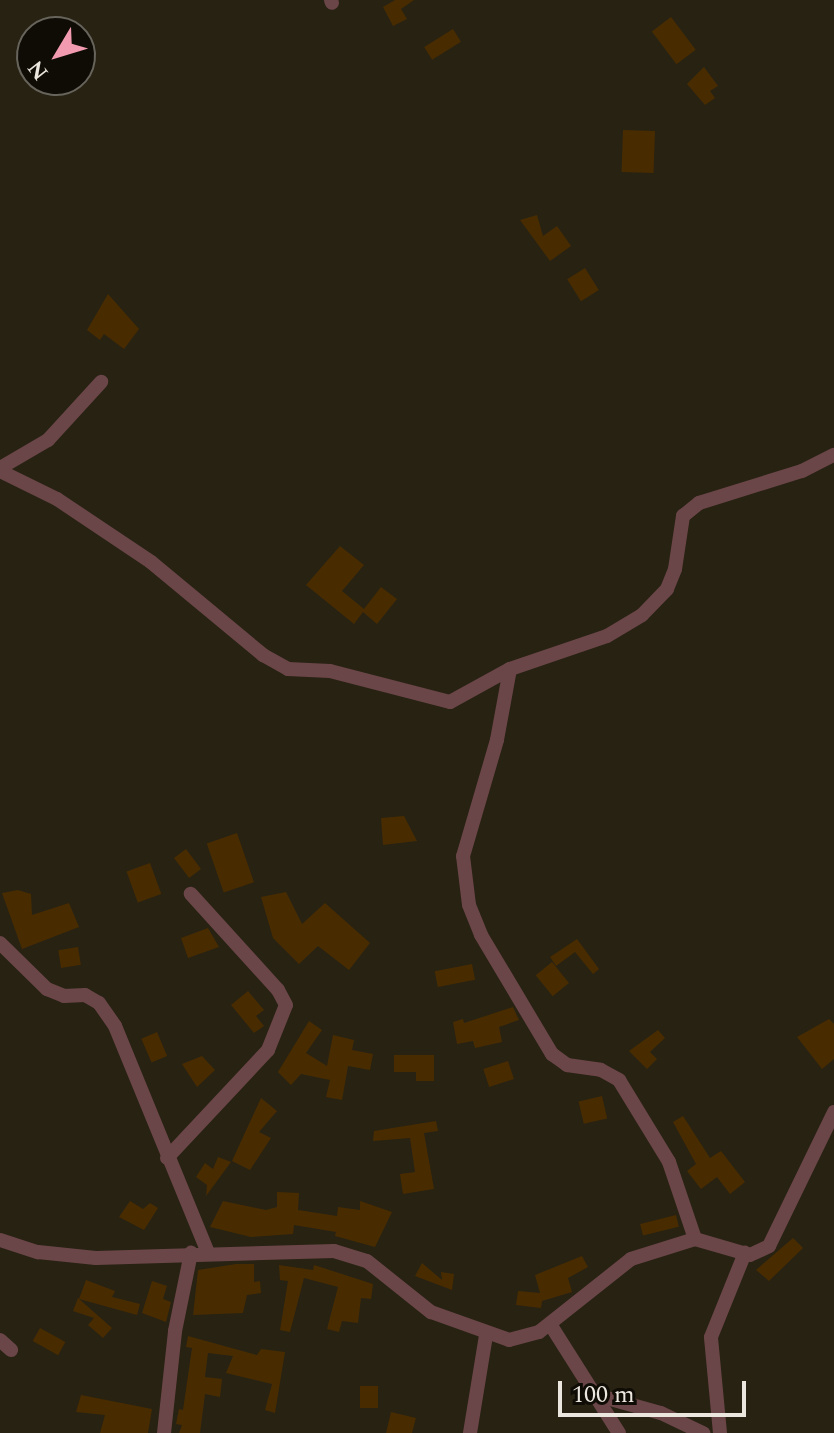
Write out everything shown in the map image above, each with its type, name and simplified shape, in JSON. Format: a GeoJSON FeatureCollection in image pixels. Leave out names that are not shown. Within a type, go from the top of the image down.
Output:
{"type":"FeatureCollection","features":[{"type":"Feature","properties":{"kind":"street"},"geometry":{"type":"LineString","coordinates":[[0,470],[48,440],[101,382]]}},
{"type":"Feature","properties":{"kind":"street"},"geometry":{"type":"LineString","coordinates":[[0,470],[57,499],[151,562],[263,655],[288,669],[330,671],[450,702],[510,669],[607,636],[642,615],[667,589],[683,516],[699,503],[802,471],[834,455]]}},
{"type":"Feature","properties":{"kind":"street"},"geometry":{"type":"LineString","coordinates":[[510,669],[497,740],[463,856],[469,905],[552,1054],[567,1065],[610,1073],[628,1092],[669,1162],[695,1239]]}},
{"type":"Feature","properties":{"kind":"street"},"geometry":{"type":"LineString","coordinates":[[167,1158],[268,1050],[286,1005],[278,990],[191,894]]}},
{"type":"Feature","properties":{"kind":"street"},"geometry":{"type":"LineString","coordinates":[[0,943],[47,989],[64,996],[85,995],[99,1003],[115,1026],[208,1253]]}},
{"type":"Feature","properties":{"kind":"street"},"geometry":{"type":"LineString","coordinates":[[0,1240],[38,1252],[96,1258],[334,1251],[367,1261],[431,1312],[486,1335],[509,1340],[550,1324],[631,1259],[695,1239],[745,1253],[769,1246],[781,1230],[834,1112]]}},
{"type":"Feature","properties":{"kind":"street"},"geometry":{"type":"LineString","coordinates":[[164,1433],[175,1331],[191,1253]]}},
{"type":"Feature","properties":{"kind":"street"},"geometry":{"type":"LineString","coordinates":[[720,1433],[711,1337],[745,1253]]}},
{"type":"Feature","properties":{"kind":"street"},"geometry":{"type":"LineString","coordinates":[[550,1324],[619,1433]]}},
{"type":"Feature","properties":{"kind":"street"},"geometry":{"type":"LineString","coordinates":[[470,1433],[486,1335]]}},
{"type":"Feature","properties":{"kind":"street"},"geometry":{"type":"LineString","coordinates":[[596,1395],[661,1413],[703,1433]]}},
{"type":"Feature","properties":{"kind":"building"},"geometry":{"type":"Polygon","coordinates":[[[395,0],[414,0],[401,9],[407,19],[393,26],[383,7],[395,0]]]}},
{"type":"Feature","properties":{"kind":"building"},"geometry":{"type":"Polygon","coordinates":[[[671,17],[696,50],[677,64],[652,31],[671,17]]]}},
{"type":"Feature","properties":{"kind":"building"},"geometry":{"type":"Polygon","coordinates":[[[453,29],[461,42],[432,60],[424,47],[453,29]]]}},
{"type":"Feature","properties":{"kind":"building"},"geometry":{"type":"Polygon","coordinates":[[[704,67],[718,86],[710,91],[715,98],[705,105],[687,84],[704,67]]]}},
{"type":"Feature","properties":{"kind":"building"},"geometry":{"type":"Polygon","coordinates":[[[623,130],[655,131],[654,173],[622,172],[623,130]]]}},
{"type":"Feature","properties":{"kind":"building"},"geometry":{"type":"Polygon","coordinates":[[[537,215],[543,236],[557,226],[571,246],[550,261],[520,220],[537,215]]]}},
{"type":"Feature","properties":{"kind":"building"},"geometry":{"type":"Polygon","coordinates":[[[585,268],[599,290],[581,301],[567,279],[585,268]]]}},
{"type":"Feature","properties":{"kind":"building"},"geometry":{"type":"Polygon","coordinates":[[[108,294],[139,329],[124,349],[104,334],[100,340],[87,330],[108,294]]]}},
{"type":"Feature","properties":{"kind":"building"},"geometry":{"type":"Polygon","coordinates":[[[340,546],[364,565],[342,591],[364,609],[381,587],[397,599],[377,624],[363,612],[354,624],[306,585],[340,546]]]}},
{"type":"Feature","properties":{"kind":"building"},"geometry":{"type":"Polygon","coordinates":[[[404,816],[417,841],[383,845],[381,818],[404,816]]]}},
{"type":"Feature","properties":{"kind":"building"},"geometry":{"type":"Polygon","coordinates":[[[237,833],[254,882],[224,893],[207,843],[237,833]]]}},
{"type":"Feature","properties":{"kind":"building"},"geometry":{"type":"Polygon","coordinates":[[[186,849],[201,869],[189,878],[174,858],[186,849]]]}},
{"type":"Feature","properties":{"kind":"building"},"geometry":{"type":"Polygon","coordinates":[[[150,863],[161,894],[138,903],[127,872],[150,863]]]}},
{"type":"Feature","properties":{"kind":"building"},"geometry":{"type":"Polygon","coordinates":[[[18,890],[31,894],[32,915],[69,903],[79,927],[22,949],[2,893],[18,890]]]}},
{"type":"Feature","properties":{"kind":"building"},"geometry":{"type":"Polygon","coordinates":[[[286,892],[302,924],[325,903],[370,943],[349,970],[318,946],[299,964],[273,938],[261,897],[286,892]]]}},
{"type":"Feature","properties":{"kind":"building"},"geometry":{"type":"Polygon","coordinates":[[[208,928],[219,947],[188,958],[181,938],[208,928]]]}},
{"type":"Feature","properties":{"kind":"building"},"geometry":{"type":"Polygon","coordinates":[[[577,939],[599,969],[593,974],[575,952],[556,966],[550,957],[577,939]]]}},
{"type":"Feature","properties":{"kind":"building"},"geometry":{"type":"Polygon","coordinates":[[[78,947],[81,965],[61,968],[58,950],[78,947]]]}},
{"type":"Feature","properties":{"kind":"building"},"geometry":{"type":"Polygon","coordinates":[[[552,962],[569,983],[553,996],[536,975],[552,962]]]}},
{"type":"Feature","properties":{"kind":"building"},"geometry":{"type":"Polygon","coordinates":[[[472,964],[475,980],[438,987],[435,971],[472,964]]]}},
{"type":"Feature","properties":{"kind":"building"},"geometry":{"type":"Polygon","coordinates":[[[248,991],[264,1010],[256,1016],[264,1026],[254,1033],[231,1005],[248,991]]]}},
{"type":"Feature","properties":{"kind":"building"},"geometry":{"type":"Polygon","coordinates":[[[513,1007],[519,1020],[499,1027],[502,1042],[475,1048],[473,1041],[457,1044],[453,1022],[463,1019],[464,1023],[513,1007]]]}},
{"type":"Feature","properties":{"kind":"building"},"geometry":{"type":"Polygon","coordinates":[[[829,1019],[834,1024],[834,1059],[822,1069],[797,1037],[829,1019]]]}},
{"type":"Feature","properties":{"kind":"building"},"geometry":{"type":"Polygon","coordinates":[[[309,1021],[322,1030],[306,1053],[327,1066],[333,1035],[354,1040],[352,1050],[373,1054],[370,1070],[348,1066],[342,1100],[326,1097],[330,1080],[301,1074],[291,1085],[278,1072],[309,1021]]]}},
{"type":"Feature","properties":{"kind":"building"},"geometry":{"type":"Polygon","coordinates":[[[658,1030],[665,1038],[650,1052],[657,1059],[647,1069],[629,1051],[658,1030]]]}},
{"type":"Feature","properties":{"kind":"building"},"geometry":{"type":"Polygon","coordinates":[[[157,1032],[167,1056],[152,1063],[141,1039],[157,1032]]]}},
{"type":"Feature","properties":{"kind":"building"},"geometry":{"type":"Polygon","coordinates":[[[394,1055],[434,1055],[434,1081],[416,1081],[416,1072],[394,1072],[394,1055]]]}},
{"type":"Feature","properties":{"kind":"building"},"geometry":{"type":"Polygon","coordinates":[[[202,1056],[215,1070],[197,1087],[182,1064],[202,1056]]]}},
{"type":"Feature","properties":{"kind":"building"},"geometry":{"type":"Polygon","coordinates":[[[508,1061],[514,1079],[489,1087],[483,1069],[508,1061]]]}},
{"type":"Feature","properties":{"kind":"building"},"geometry":{"type":"Polygon","coordinates":[[[602,1096],[607,1118],[584,1124],[579,1101],[602,1096]]]}},
{"type":"Feature","properties":{"kind":"building"},"geometry":{"type":"Polygon","coordinates":[[[261,1098],[277,1111],[259,1132],[271,1138],[250,1170],[232,1161],[261,1098]]]}},
{"type":"Feature","properties":{"kind":"building"},"geometry":{"type":"Polygon","coordinates":[[[683,1116],[710,1158],[721,1151],[745,1182],[730,1194],[717,1177],[701,1189],[687,1171],[696,1164],[673,1122],[683,1116]]]}},
{"type":"Feature","properties":{"kind":"building"},"geometry":{"type":"Polygon","coordinates":[[[436,1121],[438,1131],[424,1133],[434,1189],[403,1194],[400,1174],[415,1172],[410,1138],[373,1141],[374,1131],[436,1121]]]}},
{"type":"Feature","properties":{"kind":"building"},"geometry":{"type":"Polygon","coordinates":[[[218,1157],[231,1162],[206,1196],[207,1185],[196,1177],[205,1163],[213,1169],[218,1157]]]}},
{"type":"Feature","properties":{"kind":"building"},"geometry":{"type":"Polygon","coordinates":[[[277,1192],[299,1193],[298,1210],[337,1216],[338,1207],[360,1210],[360,1201],[392,1212],[375,1247],[335,1236],[336,1232],[294,1225],[293,1234],[251,1237],[210,1227],[223,1201],[266,1210],[277,1207],[277,1192]]]}},
{"type":"Feature","properties":{"kind":"building"},"geometry":{"type":"Polygon","coordinates":[[[130,1201],[143,1209],[150,1203],[158,1208],[144,1230],[119,1217],[130,1201]]]}},
{"type":"Feature","properties":{"kind":"building"},"geometry":{"type":"Polygon","coordinates":[[[676,1215],[679,1227],[643,1236],[640,1224],[676,1215]]]}},
{"type":"Feature","properties":{"kind":"building"},"geometry":{"type":"Polygon","coordinates":[[[793,1238],[803,1248],[769,1281],[756,1270],[793,1238]]]}},
{"type":"Feature","properties":{"kind":"building"},"geometry":{"type":"Polygon","coordinates":[[[582,1256],[588,1267],[568,1278],[572,1292],[542,1301],[541,1308],[516,1305],[518,1291],[540,1293],[535,1275],[582,1256]]]}},
{"type":"Feature","properties":{"kind":"building"},"geometry":{"type":"Polygon","coordinates":[[[422,1263],[442,1280],[441,1272],[454,1274],[452,1290],[415,1276],[422,1263]]]}},
{"type":"Feature","properties":{"kind":"building"},"geometry":{"type":"Polygon","coordinates":[[[254,1264],[254,1282],[260,1281],[261,1293],[247,1295],[243,1313],[193,1315],[198,1270],[254,1264]]]}},
{"type":"Feature","properties":{"kind":"building"},"geometry":{"type":"Polygon","coordinates":[[[279,1265],[313,1270],[314,1265],[373,1284],[371,1299],[361,1298],[358,1323],[342,1321],[339,1332],[327,1329],[338,1287],[304,1278],[290,1332],[280,1330],[288,1281],[280,1280],[279,1265]]]}},
{"type":"Feature","properties":{"kind":"building"},"geometry":{"type":"Polygon","coordinates":[[[86,1280],[115,1291],[112,1297],[140,1304],[137,1315],[79,1299],[86,1280]]]}},
{"type":"Feature","properties":{"kind":"building"},"geometry":{"type":"Polygon","coordinates":[[[152,1281],[167,1286],[163,1299],[171,1302],[166,1322],[142,1313],[152,1281]]]}},
{"type":"Feature","properties":{"kind":"building"},"geometry":{"type":"Polygon","coordinates":[[[78,1298],[112,1328],[103,1338],[88,1325],[94,1318],[73,1311],[78,1298]]]}},
{"type":"Feature","properties":{"kind":"building"},"geometry":{"type":"Polygon","coordinates":[[[40,1328],[65,1342],[58,1355],[33,1341],[40,1328]]]}},
{"type":"Feature","properties":{"kind":"building"},"geometry":{"type":"Polygon","coordinates":[[[188,1336],[257,1355],[261,1349],[285,1352],[275,1413],[265,1410],[272,1384],[226,1373],[233,1356],[208,1353],[205,1377],[222,1379],[220,1397],[205,1394],[200,1433],[179,1433],[182,1425],[176,1424],[179,1409],[183,1410],[192,1348],[186,1347],[188,1336]]]}},
{"type":"Feature","properties":{"kind":"building"},"geometry":{"type":"Polygon","coordinates":[[[360,1386],[378,1386],[378,1408],[360,1408],[360,1386]]]}},
{"type":"Feature","properties":{"kind":"building"},"geometry":{"type":"Polygon","coordinates":[[[81,1395],[152,1409],[148,1433],[100,1433],[105,1415],[76,1412],[81,1395]]]}},
{"type":"Feature","properties":{"kind":"building"},"geometry":{"type":"Polygon","coordinates":[[[391,1412],[416,1418],[412,1433],[386,1433],[391,1412]]]}}]}
